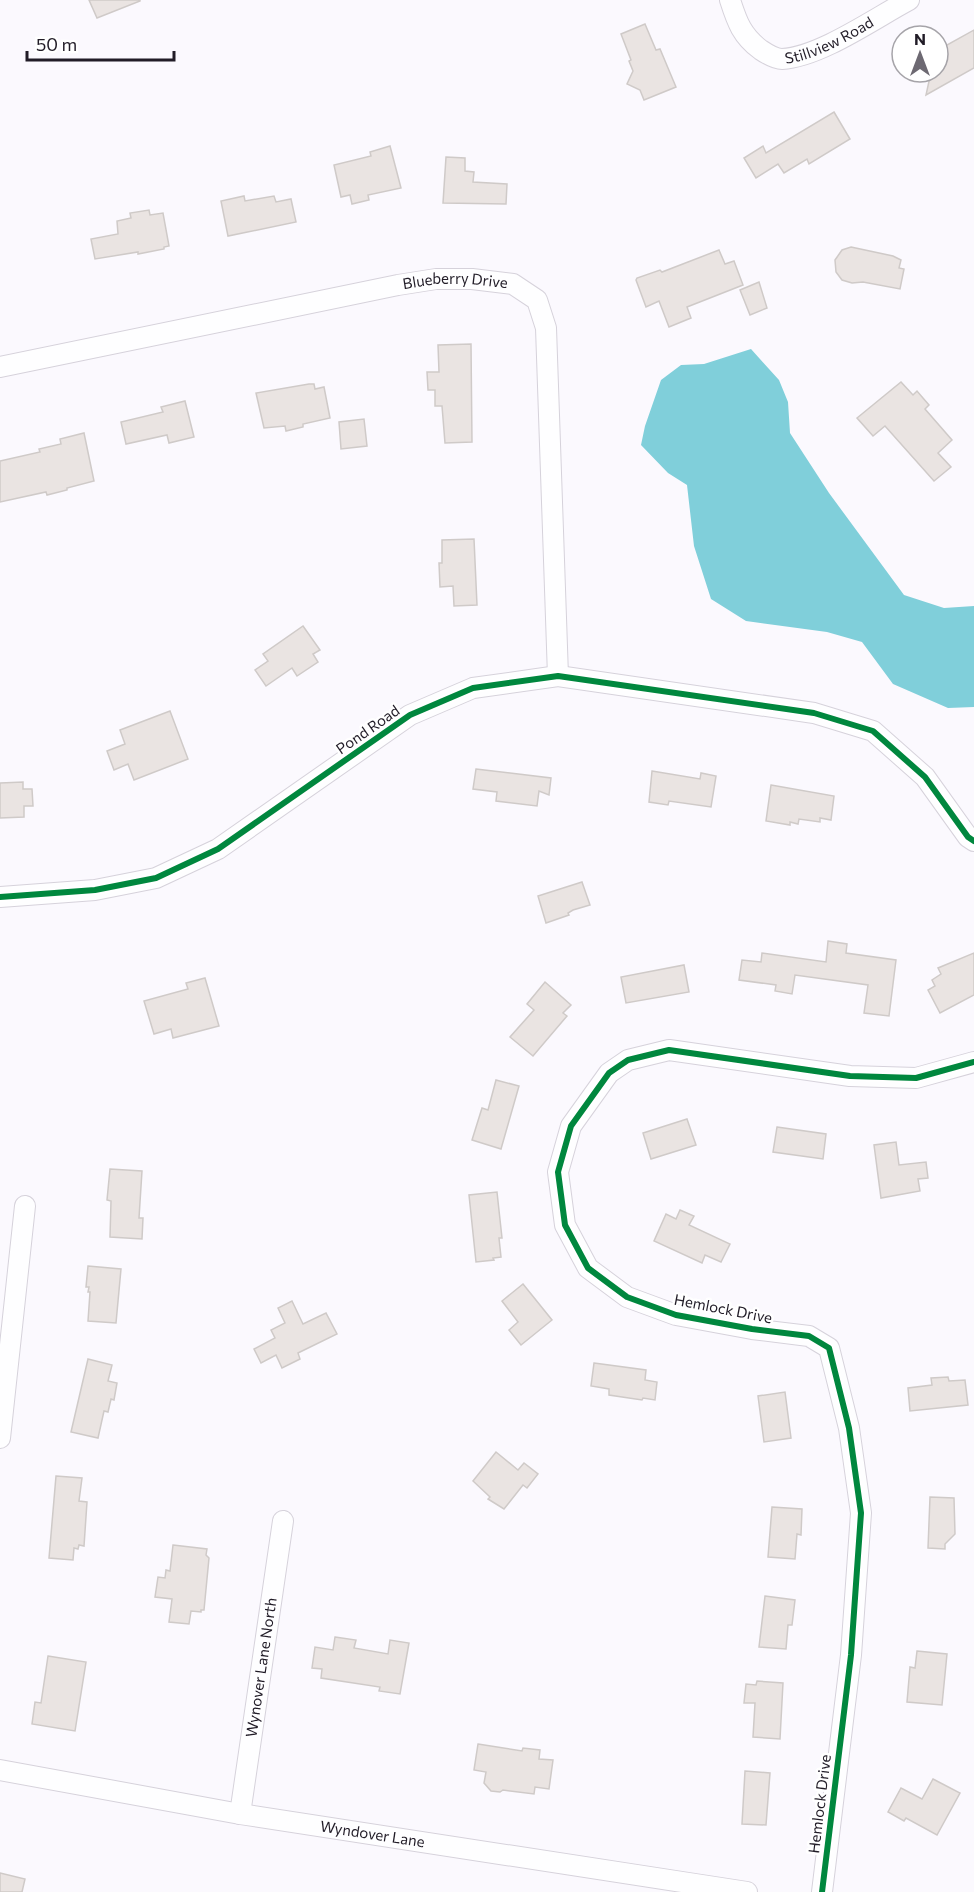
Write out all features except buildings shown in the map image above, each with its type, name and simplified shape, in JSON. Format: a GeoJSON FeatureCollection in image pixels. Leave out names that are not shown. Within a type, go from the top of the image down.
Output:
{"type":"FeatureCollection","features":[{"type":"Feature","properties":{"kind":"street","name":"Stillview Road"},"geometry":{"type":"LineString","coordinates":[[730,0],[736,20],[748,41],[766,54],[780,59],[807,54],[833,43],[909,0]]}},
{"type":"Feature","properties":{"kind":"street","name":"Blueberry Drive"},"geometry":{"type":"LineString","coordinates":[[0,368],[398,285],[436,279],[472,279],[513,284],[537,300],[546,328],[558,676]]}},
{"type":"Feature","properties":{"kind":"street","name":"Pond Road"},"geometry":{"type":"LineString","coordinates":[[0,897],[95,890],[156,878],[218,849],[410,715],[473,688],[558,676],[814,713],[873,731],[925,777],[968,837],[974,841]]}},
{"type":"Feature","properties":{"kind":"street","name":"Hemlock Drive"},"geometry":{"type":"LineString","coordinates":[[822,1892],[851,1655],[861,1513],[849,1428],[830,1348],[809,1336],[752,1329],[676,1315],[627,1297],[588,1268],[565,1225],[558,1172],[571,1126],[609,1073],[628,1060],[669,1050],[850,1076],[916,1078],[974,1062]]}},
{"type":"Feature","properties":{"kind":"street"},"geometry":{"type":"LineString","coordinates":[[0,1438],[25,1206]]}},
{"type":"Feature","properties":{"kind":"street","name":"Wynover Lane North"},"geometry":{"type":"LineString","coordinates":[[240,1814],[283,1521]]}},
{"type":"Feature","properties":{"kind":"street","name":"Wyndover Lane"},"geometry":{"type":"LineString","coordinates":[[0,1770],[240,1814],[747,1892]]}},
{"type":"Feature","properties":{"kind":"water"},"geometry":{"type":"Polygon","coordinates":[[[751,349],[779,380],[788,402],[790,433],[829,493],[904,595],[944,608],[974,606],[974,707],[948,708],[893,684],[862,642],[827,632],[746,621],[711,599],[694,546],[687,485],[668,473],[641,445],[661,380],[681,365],[704,364],[751,349]]]}},
{"type":"Feature","properties":{"kind":"cycle path"},"geometry":{"type":"LineString","coordinates":[[0,897],[95,890],[156,878],[218,849],[410,715],[473,688],[558,676],[814,713],[873,731],[925,777],[968,837],[974,841]]}},
{"type":"Feature","properties":{"kind":"cycle path"},"geometry":{"type":"LineString","coordinates":[[822,1892],[851,1655],[861,1513],[849,1428],[829,1348],[809,1336],[752,1329],[676,1315],[627,1297],[588,1268],[565,1225],[558,1172],[571,1126],[609,1073],[628,1060],[669,1050],[850,1076],[916,1078],[974,1062]]}}]}
